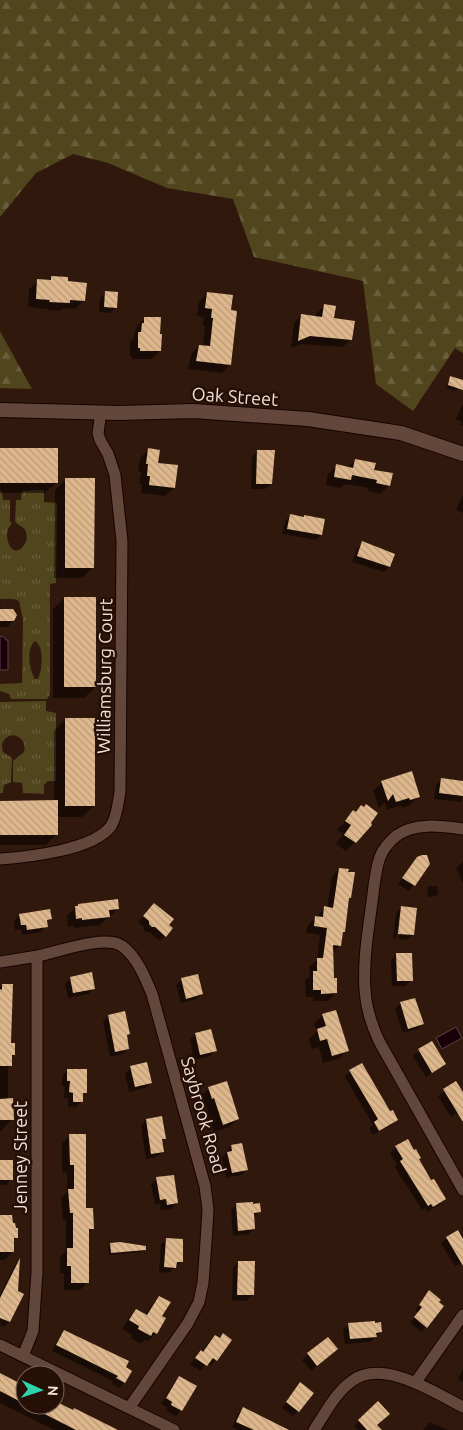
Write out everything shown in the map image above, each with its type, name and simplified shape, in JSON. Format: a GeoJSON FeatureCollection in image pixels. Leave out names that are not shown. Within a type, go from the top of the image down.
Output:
{"type":"FeatureCollection","features":[{"type":"Feature","properties":{"kind":"street","name":"Oak Street"},"geometry":{"type":"LineString","coordinates":[[0,410],[193,411],[313,420],[401,434],[463,454]]}},
{"type":"Feature","properties":{"kind":"street","name":"Williamsburg Court"},"geometry":{"type":"LineString","coordinates":[[0,860],[38,856],[85,843],[105,832],[110,828],[114,820],[120,792],[122,541],[116,475],[98,433],[101,412]]}},
{"type":"Feature","properties":{"kind":"street"},"geometry":{"type":"LineString","coordinates":[[463,829],[420,827],[409,829],[397,835],[386,846],[380,856],[377,871],[367,940],[364,989],[379,1041],[463,1190]]}},
{"type":"Feature","properties":{"kind":"street","name":"Saybrook Road"},"geometry":{"type":"LineString","coordinates":[[0,962],[38,956],[98,942],[113,942],[121,945],[137,962],[152,994],[206,1186],[208,1209],[203,1283],[199,1302],[188,1323],[129,1408]]}},
{"type":"Feature","properties":{"kind":"street","name":"Jenney Street"},"geometry":{"type":"LineString","coordinates":[[23,1356],[33,1330],[37,1272],[38,956]]}},
{"type":"Feature","properties":{"kind":"street"},"geometry":{"type":"LineString","coordinates":[[414,1383],[463,1315]]}},
{"type":"Feature","properties":{"kind":"street"},"geometry":{"type":"LineString","coordinates":[[0,1344],[174,1430]]}},
{"type":"Feature","properties":{"kind":"street"},"geometry":{"type":"LineString","coordinates":[[314,1430],[340,1392],[351,1381],[370,1372],[379,1372],[414,1383],[463,1407]]}},
{"type":"Feature","properties":{"kind":"green space"},"geometry":{"type":"Polygon","coordinates":[[[0,0],[463,0],[463,353],[455,348],[413,411],[376,384],[363,281],[254,257],[233,199],[167,188],[108,163],[73,154],[36,173],[0,217],[0,0]]]}},
{"type":"Feature","properties":{"kind":"green space"},"geometry":{"type":"Polygon","coordinates":[[[0,331],[2,335],[32,389],[0,388],[0,331]]]}},
{"type":"Feature","properties":{"kind":"green space"},"geometry":{"type":"Polygon","coordinates":[[[44,490],[44,502],[57,503],[56,583],[50,584],[50,694],[47,699],[11,699],[9,694],[0,691],[0,684],[22,683],[23,620],[19,601],[0,599],[0,491],[2,491],[3,500],[10,500],[10,521],[12,524],[7,533],[7,539],[12,549],[16,550],[25,544],[27,538],[25,530],[15,521],[16,500],[21,500],[22,491],[44,490]],[[35,641],[32,644],[29,654],[30,665],[35,679],[38,679],[41,670],[41,653],[35,641]]]}},
{"type":"Feature","properties":{"kind":"green space"},"geometry":{"type":"Polygon","coordinates":[[[46,701],[46,711],[56,713],[56,781],[48,781],[44,785],[44,794],[23,793],[22,783],[13,782],[13,761],[24,752],[24,743],[13,735],[2,743],[3,752],[12,758],[11,782],[4,785],[3,793],[0,793],[0,702],[46,701]]]}},
{"type":"Feature","properties":{"kind":"shaded area"},"geometry":{"type":"Polygon","coordinates":[[[0,636],[8,640],[8,670],[0,670],[0,636]]]}},
{"type":"Feature","properties":{"kind":"shaded area"},"geometry":{"type":"Polygon","coordinates":[[[456,1027],[462,1038],[442,1049],[436,1038],[456,1027]]]}},
{"type":"Feature","properties":{"kind":"building"},"geometry":{"type":"Polygon","coordinates":[[[51,276],[68,277],[68,281],[87,283],[85,301],[70,300],[70,303],[36,299],[37,279],[51,280],[51,276]]]}},
{"type":"Feature","properties":{"kind":"building"},"geometry":{"type":"Polygon","coordinates":[[[105,291],[118,292],[117,308],[104,307],[105,291]]]}},
{"type":"Feature","properties":{"kind":"building"},"geometry":{"type":"Polygon","coordinates":[[[207,292],[233,295],[231,310],[237,311],[231,365],[196,361],[199,345],[210,346],[213,318],[211,318],[212,309],[205,308],[207,292]]]}},
{"type":"Feature","properties":{"kind":"building"},"geometry":{"type":"Polygon","coordinates":[[[324,304],[336,306],[334,318],[355,321],[352,340],[310,336],[298,341],[301,314],[322,317],[324,304]]]}},
{"type":"Feature","properties":{"kind":"building"},"geometry":{"type":"Polygon","coordinates":[[[144,317],[161,317],[161,351],[140,351],[140,348],[138,348],[138,332],[141,332],[144,317]]]}},
{"type":"Feature","properties":{"kind":"building"},"geometry":{"type":"Polygon","coordinates":[[[450,376],[463,380],[463,390],[448,385],[450,376]]]}},
{"type":"Feature","properties":{"kind":"building"},"geometry":{"type":"Polygon","coordinates":[[[0,448],[58,448],[58,483],[0,483],[0,448]]]}},
{"type":"Feature","properties":{"kind":"building"},"geometry":{"type":"Polygon","coordinates":[[[148,448],[160,450],[158,463],[178,465],[175,488],[149,485],[150,476],[147,476],[148,464],[146,464],[148,448]]]}},
{"type":"Feature","properties":{"kind":"building"},"geometry":{"type":"Polygon","coordinates":[[[257,450],[275,450],[272,484],[256,484],[257,450]]]}},
{"type":"Feature","properties":{"kind":"building"},"geometry":{"type":"Polygon","coordinates":[[[355,459],[376,463],[374,470],[393,473],[390,486],[376,483],[377,480],[352,475],[351,480],[334,477],[336,464],[353,468],[355,459]]]}},
{"type":"Feature","properties":{"kind":"building"},"geometry":{"type":"Polygon","coordinates":[[[65,478],[95,478],[94,568],[65,568],[65,478]]]}},
{"type":"Feature","properties":{"kind":"building"},"geometry":{"type":"Polygon","coordinates":[[[290,514],[325,519],[322,535],[287,529],[290,514]]]}},
{"type":"Feature","properties":{"kind":"building"},"geometry":{"type":"Polygon","coordinates":[[[362,541],[395,554],[390,567],[357,556],[362,541]]]}},
{"type":"Feature","properties":{"kind":"building"},"geometry":{"type":"Polygon","coordinates":[[[64,597],[96,597],[96,687],[64,687],[64,597]]]}},
{"type":"Feature","properties":{"kind":"building"},"geometry":{"type":"Polygon","coordinates":[[[0,609],[13,609],[17,615],[14,621],[0,621],[0,609]]]}},
{"type":"Feature","properties":{"kind":"building"},"geometry":{"type":"Polygon","coordinates":[[[65,718],[95,718],[95,806],[65,806],[65,718]]]}},
{"type":"Feature","properties":{"kind":"building"},"geometry":{"type":"Polygon","coordinates":[[[412,771],[420,797],[396,802],[393,794],[388,801],[381,781],[412,771]]]}},
{"type":"Feature","properties":{"kind":"building"},"geometry":{"type":"Polygon","coordinates":[[[441,778],[463,781],[463,796],[439,793],[441,778]]]}},
{"type":"Feature","properties":{"kind":"building"},"geometry":{"type":"Polygon","coordinates":[[[58,800],[58,835],[0,835],[0,801],[58,800]]]}},
{"type":"Feature","properties":{"kind":"building"},"geometry":{"type":"Polygon","coordinates":[[[366,804],[378,813],[371,823],[372,825],[356,843],[344,835],[351,825],[345,821],[353,810],[356,812],[361,805],[364,807],[366,804]]]}},
{"type":"Feature","properties":{"kind":"building"},"geometry":{"type":"Polygon","coordinates":[[[427,855],[430,864],[415,886],[402,878],[417,857],[427,855]]]}},
{"type":"Feature","properties":{"kind":"building"},"geometry":{"type":"Polygon","coordinates":[[[339,868],[349,869],[348,872],[355,872],[341,946],[333,945],[334,978],[337,978],[337,993],[321,994],[321,990],[313,990],[313,971],[317,971],[317,958],[323,958],[327,928],[314,926],[315,916],[323,917],[324,906],[333,908],[339,868]]]}},
{"type":"Feature","properties":{"kind":"building"},"geometry":{"type":"Polygon","coordinates":[[[118,899],[119,909],[109,910],[110,917],[76,919],[75,906],[78,906],[78,904],[118,899]]]}},
{"type":"Feature","properties":{"kind":"building"},"geometry":{"type":"Polygon","coordinates":[[[154,903],[174,919],[169,925],[173,928],[166,937],[155,927],[152,927],[143,916],[154,903]]]}},
{"type":"Feature","properties":{"kind":"building"},"geometry":{"type":"Polygon","coordinates":[[[401,906],[417,908],[414,935],[398,934],[401,906]]]}},
{"type":"Feature","properties":{"kind":"building"},"geometry":{"type":"Polygon","coordinates":[[[50,909],[52,919],[47,920],[48,927],[27,930],[26,925],[21,925],[19,914],[50,909]]]}},
{"type":"Feature","properties":{"kind":"building"},"geometry":{"type":"Polygon","coordinates":[[[396,953],[412,953],[413,981],[397,981],[396,953]]]}},
{"type":"Feature","properties":{"kind":"building"},"geometry":{"type":"Polygon","coordinates":[[[92,972],[95,989],[73,993],[70,977],[92,972]]]}},
{"type":"Feature","properties":{"kind":"building"},"geometry":{"type":"Polygon","coordinates":[[[198,974],[203,994],[186,999],[181,978],[198,974]]]}},
{"type":"Feature","properties":{"kind":"building"},"geometry":{"type":"Polygon","coordinates":[[[2,984],[13,984],[11,1043],[15,1043],[15,1055],[12,1055],[12,1066],[0,1066],[0,989],[2,990],[2,984]]]}},
{"type":"Feature","properties":{"kind":"building"},"geometry":{"type":"Polygon","coordinates":[[[415,998],[424,1024],[408,1029],[400,1002],[415,998]]]}},
{"type":"Feature","properties":{"kind":"building"},"geometry":{"type":"Polygon","coordinates":[[[336,1010],[349,1051],[332,1056],[327,1039],[320,1041],[317,1029],[326,1026],[322,1014],[336,1010]]]}},
{"type":"Feature","properties":{"kind":"building"},"geometry":{"type":"Polygon","coordinates":[[[125,1011],[130,1034],[127,1035],[129,1049],[115,1052],[108,1015],[125,1011]]]}},
{"type":"Feature","properties":{"kind":"building"},"geometry":{"type":"Polygon","coordinates":[[[211,1029],[217,1051],[200,1055],[195,1033],[211,1029]]]}},
{"type":"Feature","properties":{"kind":"building"},"geometry":{"type":"Polygon","coordinates":[[[432,1041],[446,1064],[432,1073],[418,1049],[432,1041]]]}},
{"type":"Feature","properties":{"kind":"building"},"geometry":{"type":"Polygon","coordinates":[[[147,1062],[152,1083],[135,1087],[130,1066],[147,1062]]]}},
{"type":"Feature","properties":{"kind":"building"},"geometry":{"type":"Polygon","coordinates":[[[362,1063],[390,1111],[393,1110],[398,1120],[379,1131],[374,1122],[378,1119],[349,1070],[362,1063]]]}},
{"type":"Feature","properties":{"kind":"building"},"geometry":{"type":"Polygon","coordinates":[[[67,1069],[87,1069],[87,1093],[83,1093],[83,1102],[73,1102],[73,1093],[69,1092],[70,1081],[67,1081],[67,1069]]]}},
{"type":"Feature","properties":{"kind":"building"},"geometry":{"type":"Polygon","coordinates":[[[227,1081],[239,1119],[223,1125],[214,1098],[212,1099],[208,1087],[227,1081]]]}},
{"type":"Feature","properties":{"kind":"building"},"geometry":{"type":"Polygon","coordinates":[[[456,1081],[463,1092],[463,1122],[443,1089],[456,1081]]]}},
{"type":"Feature","properties":{"kind":"building"},"geometry":{"type":"Polygon","coordinates":[[[13,1098],[14,1120],[0,1120],[0,1099],[13,1098]]]}},
{"type":"Feature","properties":{"kind":"building"},"geometry":{"type":"Polygon","coordinates":[[[162,1116],[166,1139],[162,1139],[164,1152],[151,1154],[146,1119],[162,1116]]]}},
{"type":"Feature","properties":{"kind":"building"},"geometry":{"type":"Polygon","coordinates":[[[69,1134],[86,1134],[86,1208],[93,1208],[94,1229],[89,1229],[89,1283],[71,1283],[71,1266],[67,1266],[67,1248],[73,1248],[73,1213],[70,1213],[68,1189],[74,1189],[74,1165],[70,1165],[69,1134]]]}},
{"type":"Feature","properties":{"kind":"building"},"geometry":{"type":"Polygon","coordinates":[[[408,1139],[414,1150],[416,1149],[421,1158],[419,1159],[431,1180],[434,1179],[446,1199],[433,1207],[431,1204],[428,1206],[400,1161],[403,1159],[395,1146],[408,1139]]]}},
{"type":"Feature","properties":{"kind":"building"},"geometry":{"type":"Polygon","coordinates":[[[242,1143],[248,1170],[232,1173],[227,1152],[232,1151],[231,1145],[242,1143]]]}},
{"type":"Feature","properties":{"kind":"building"},"geometry":{"type":"Polygon","coordinates":[[[0,1160],[13,1160],[13,1180],[0,1180],[0,1160]]]}},
{"type":"Feature","properties":{"kind":"building"},"geometry":{"type":"Polygon","coordinates":[[[174,1175],[178,1203],[167,1205],[166,1199],[160,1200],[156,1177],[174,1175]]]}},
{"type":"Feature","properties":{"kind":"building"},"geometry":{"type":"Polygon","coordinates":[[[253,1202],[253,1204],[260,1203],[261,1212],[254,1213],[255,1229],[238,1231],[236,1203],[253,1202]]]}},
{"type":"Feature","properties":{"kind":"building"},"geometry":{"type":"Polygon","coordinates":[[[0,1215],[12,1215],[13,1223],[18,1228],[18,1238],[14,1238],[14,1252],[0,1252],[0,1215]]]}},
{"type":"Feature","properties":{"kind":"building"},"geometry":{"type":"Polygon","coordinates":[[[458,1230],[463,1239],[463,1266],[446,1237],[458,1230]]]}},
{"type":"Feature","properties":{"kind":"building"},"geometry":{"type":"Polygon","coordinates":[[[166,1238],[183,1239],[183,1262],[177,1262],[176,1268],[164,1267],[166,1238]]]}},
{"type":"Feature","properties":{"kind":"building"},"geometry":{"type":"Polygon","coordinates":[[[120,1242],[146,1246],[146,1250],[111,1253],[110,1243],[120,1242]]]}},
{"type":"Feature","properties":{"kind":"building"},"geometry":{"type":"Polygon","coordinates":[[[20,1258],[18,1291],[24,1294],[10,1322],[0,1318],[0,1298],[20,1258]]]}},
{"type":"Feature","properties":{"kind":"building"},"geometry":{"type":"Polygon","coordinates":[[[238,1261],[255,1261],[254,1295],[237,1295],[238,1261]]]}},
{"type":"Feature","properties":{"kind":"building"},"geometry":{"type":"Polygon","coordinates":[[[429,1290],[441,1300],[439,1302],[444,1306],[427,1328],[414,1317],[422,1307],[419,1305],[429,1290]]]}},
{"type":"Feature","properties":{"kind":"building"},"geometry":{"type":"Polygon","coordinates":[[[159,1296],[171,1302],[162,1316],[166,1318],[157,1334],[153,1332],[151,1336],[138,1329],[139,1326],[129,1320],[136,1309],[147,1315],[159,1296]]]}},
{"type":"Feature","properties":{"kind":"building"},"geometry":{"type":"Polygon","coordinates":[[[375,1321],[375,1323],[381,1322],[382,1332],[376,1333],[377,1337],[350,1339],[348,1323],[375,1321]]]}},
{"type":"Feature","properties":{"kind":"building"},"geometry":{"type":"Polygon","coordinates":[[[64,1330],[129,1361],[126,1367],[132,1371],[125,1383],[116,1378],[118,1376],[56,1345],[64,1330]]]}},
{"type":"Feature","properties":{"kind":"building"},"geometry":{"type":"Polygon","coordinates":[[[223,1333],[232,1340],[217,1361],[213,1358],[207,1366],[195,1358],[201,1350],[203,1352],[215,1335],[220,1338],[223,1333]]]}},
{"type":"Feature","properties":{"kind":"building"},"geometry":{"type":"Polygon","coordinates":[[[328,1337],[338,1349],[317,1366],[307,1353],[328,1337]]]}},
{"type":"Feature","properties":{"kind":"building"},"geometry":{"type":"Polygon","coordinates":[[[0,1373],[15,1381],[15,1399],[0,1391],[0,1373]]]}},
{"type":"Feature","properties":{"kind":"building"},"geometry":{"type":"Polygon","coordinates":[[[179,1376],[197,1386],[182,1411],[171,1405],[172,1402],[166,1398],[179,1376]]]}},
{"type":"Feature","properties":{"kind":"building"},"geometry":{"type":"Polygon","coordinates":[[[300,1382],[314,1393],[299,1412],[286,1402],[300,1382]]]}},
{"type":"Feature","properties":{"kind":"building"},"geometry":{"type":"Polygon","coordinates":[[[378,1401],[390,1414],[377,1425],[382,1430],[367,1430],[358,1420],[378,1401]]]}},
{"type":"Feature","properties":{"kind":"building"},"geometry":{"type":"Polygon","coordinates":[[[65,1406],[73,1410],[74,1408],[118,1430],[76,1430],[47,1415],[65,1415],[65,1406]]]}},
{"type":"Feature","properties":{"kind":"building"},"geometry":{"type":"Polygon","coordinates":[[[243,1407],[289,1430],[254,1430],[236,1422],[243,1407]]]}}]}
